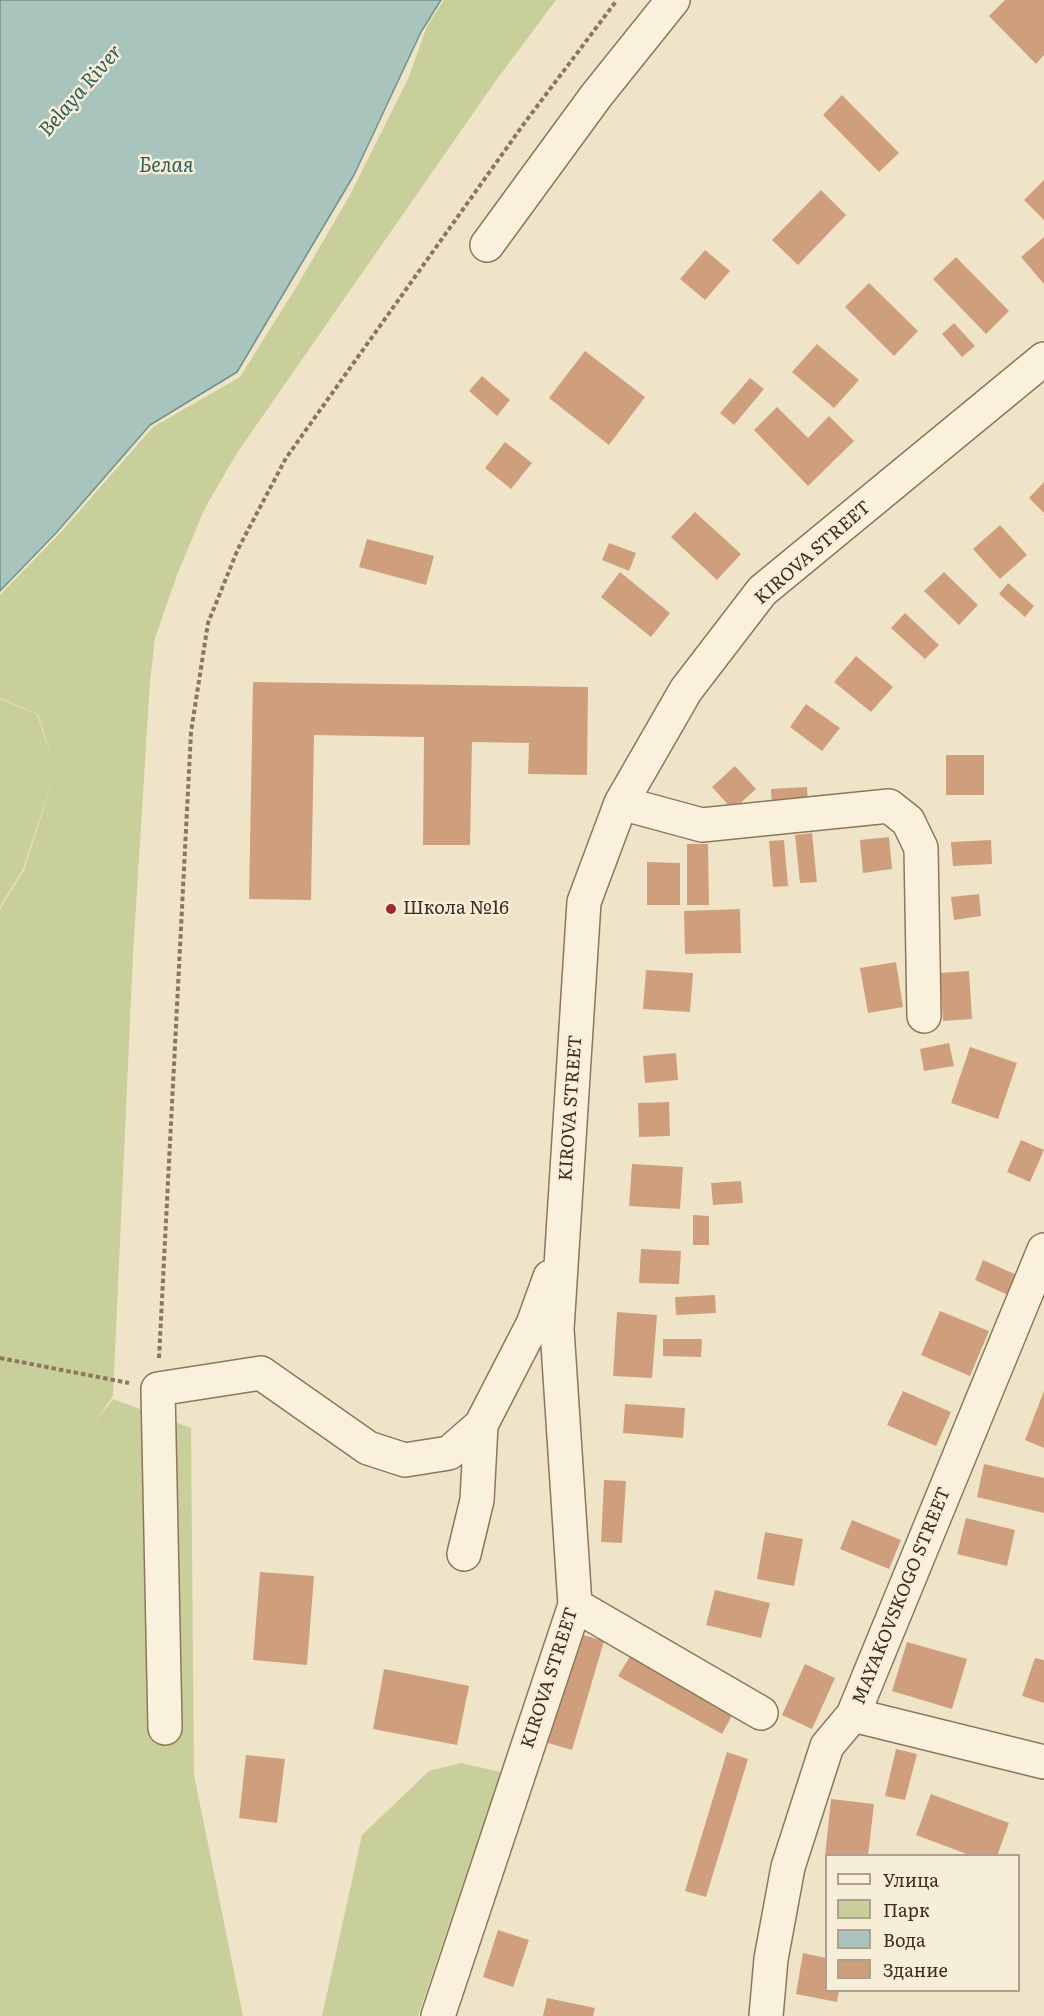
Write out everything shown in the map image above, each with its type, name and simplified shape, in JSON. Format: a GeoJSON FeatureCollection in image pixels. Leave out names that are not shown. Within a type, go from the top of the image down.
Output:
{"type":"FeatureCollection","features":[{"type":"Feature","properties":{"kind":"street"},"geometry":{"type":"LineString","coordinates":[[487,245],[596,96],[673,0]]}},
{"type":"Feature","properties":{"kind":"street","name":"KIROVA STREET"},"geometry":{"type":"LineString","coordinates":[[438,2016],[575,1605],[557,1329],[584,902],[621,803],[686,690],[762,591],[1044,359]]}},
{"type":"Feature","properties":{"kind":"street"},"geometry":{"type":"LineString","coordinates":[[621,803],[702,825],[889,806],[908,821],[921,848],[924,1016]]}},
{"type":"Feature","properties":{"kind":"street"},"geometry":{"type":"LineString","coordinates":[[165,1728],[159,1377],[261,1372],[368,1448],[405,1460],[449,1453],[481,1425],[532,1324],[562,1248]]}},
{"type":"Feature","properties":{"kind":"street","name":"MAYAKOVSKOGO STREET"},"geometry":{"type":"LineString","coordinates":[[766,2016],[771,1959],[788,1867],[827,1746],[853,1715],[1044,1250]]}},
{"type":"Feature","properties":{"kind":"street"},"geometry":{"type":"LineString","coordinates":[[464,1554],[477,1500],[481,1425]]}},
{"type":"Feature","properties":{"kind":"street"},"geometry":{"type":"LineString","coordinates":[[575,1605],[760,1713]]}},
{"type":"Feature","properties":{"kind":"street"},"geometry":{"type":"LineString","coordinates":[[853,1715],[1044,1762]]}},
{"type":"Feature","properties":{"kind":"path"},"geometry":{"type":"LineString","coordinates":[[0,1358],[159,1377],[191,732],[208,623],[238,549],[286,458],[523,125],[616,0]]}},
{"type":"Feature","properties":{"kind":"green space"},"geometry":{"type":"Polygon","coordinates":[[[444,0],[556,0],[497,79],[237,453],[205,508],[177,575],[155,638],[150,682],[133,955],[113,1396],[94,1423],[113,1399],[191,1428],[194,1775],[243,2016],[0,2016],[0,909],[24,870],[56,769],[23,869],[0,907],[0,699],[37,714],[53,762],[38,714],[0,698],[0,595],[61,532],[153,427],[240,377],[351,193],[408,79],[427,26],[444,0]]]}},
{"type":"Feature","properties":{"kind":"green space"},"geometry":{"type":"Polygon","coordinates":[[[461,1763],[501,1772],[418,2016],[322,2016],[362,1835],[429,1771],[461,1763]]]}},
{"type":"Feature","properties":{"kind":"water","name":"Белая"},"geometry":{"type":"Polygon","coordinates":[[[0,0],[441,0],[421,32],[354,175],[237,372],[150,425],[56,533],[0,591],[0,0]]]}},
{"type":"Feature","properties":{"kind":"building"},"geometry":{"type":"Polygon","coordinates":[[[1005,0],[1044,0],[1044,55],[1036,64],[989,16],[1005,0]]]}},
{"type":"Feature","properties":{"kind":"building"},"geometry":{"type":"Polygon","coordinates":[[[842,95],[899,153],[879,172],[823,115],[842,95]]]}},
{"type":"Feature","properties":{"kind":"building"},"geometry":{"type":"Polygon","coordinates":[[[1044,180],[1044,220],[1024,200],[1044,180]]]}},
{"type":"Feature","properties":{"kind":"building"},"geometry":{"type":"Polygon","coordinates":[[[821,190],[846,215],[798,265],[772,240],[821,190]]]}},
{"type":"Feature","properties":{"kind":"building"},"geometry":{"type":"Polygon","coordinates":[[[1044,237],[1044,284],[1021,257],[1044,237]]]}},
{"type":"Feature","properties":{"kind":"building"},"geometry":{"type":"Polygon","coordinates":[[[705,250],[730,271],[705,300],[680,279],[705,250]]]}},
{"type":"Feature","properties":{"kind":"building"},"geometry":{"type":"Polygon","coordinates":[[[956,257],[1009,311],[986,334],[933,279],[956,257]]]}},
{"type":"Feature","properties":{"kind":"building"},"geometry":{"type":"Polygon","coordinates":[[[869,283],[918,331],[894,356],[845,307],[869,283]]]}},
{"type":"Feature","properties":{"kind":"building"},"geometry":{"type":"Polygon","coordinates":[[[954,323],[975,346],[962,357],[942,334],[954,323]]]}},
{"type":"Feature","properties":{"kind":"building"},"geometry":{"type":"Polygon","coordinates":[[[817,344],[859,380],[834,408],[792,372],[817,344]]]}},
{"type":"Feature","properties":{"kind":"building"},"geometry":{"type":"Polygon","coordinates":[[[585,351],[645,397],[609,445],[549,398],[585,351]]]}},
{"type":"Feature","properties":{"kind":"building"},"geometry":{"type":"Polygon","coordinates":[[[482,376],[510,400],[497,416],[469,391],[482,376]]]}},
{"type":"Feature","properties":{"kind":"building"},"geometry":{"type":"Polygon","coordinates":[[[750,378],[764,389],[734,425],[720,413],[750,378]]]}},
{"type":"Feature","properties":{"kind":"building"},"geometry":{"type":"Polygon","coordinates":[[[777,407],[808,438],[829,416],[854,441],[808,486],[754,430],[777,407]]]}},
{"type":"Feature","properties":{"kind":"building"},"geometry":{"type":"Polygon","coordinates":[[[505,442],[532,463],[511,489],[485,468],[505,442]]]}},
{"type":"Feature","properties":{"kind":"building"},"geometry":{"type":"Polygon","coordinates":[[[1044,482],[1044,513],[1029,498],[1044,482]]]}},
{"type":"Feature","properties":{"kind":"building"},"geometry":{"type":"Polygon","coordinates":[[[695,512],[741,554],[717,580],[671,537],[695,512]]]}},
{"type":"Feature","properties":{"kind":"building"},"geometry":{"type":"Polygon","coordinates":[[[1000,525],[1027,555],[1000,579],[973,549],[1000,525]]]}},
{"type":"Feature","properties":{"kind":"building"},"geometry":{"type":"Polygon","coordinates":[[[367,539],[434,556],[426,585],[359,567],[367,539]]]}},
{"type":"Feature","properties":{"kind":"building"},"geometry":{"type":"Polygon","coordinates":[[[609,543],[636,553],[629,571],[602,560],[609,543]]]}},
{"type":"Feature","properties":{"kind":"building"},"geometry":{"type":"Polygon","coordinates":[[[620,572],[670,613],[651,637],[601,597],[620,572]]]}},
{"type":"Feature","properties":{"kind":"building"},"geometry":{"type":"Polygon","coordinates":[[[944,572],[978,605],[959,625],[924,591],[944,572]]]}},
{"type":"Feature","properties":{"kind":"building"},"geometry":{"type":"Polygon","coordinates":[[[1008,583],[1034,606],[1025,617],[999,594],[1008,583]]]}},
{"type":"Feature","properties":{"kind":"building"},"geometry":{"type":"Polygon","coordinates":[[[905,613],[939,645],[925,659],[891,628],[905,613]]]}},
{"type":"Feature","properties":{"kind":"building"},"geometry":{"type":"Polygon","coordinates":[[[856,656],[893,687],[871,712],[834,682],[856,656]]]}},
{"type":"Feature","properties":{"kind":"building"},"geometry":{"type":"Polygon","coordinates":[[[253,682],[588,687],[587,775],[528,774],[529,743],[472,742],[470,845],[423,845],[424,737],[314,735],[311,900],[249,899],[253,682]]]}},
{"type":"Feature","properties":{"kind":"building"},"geometry":{"type":"Polygon","coordinates":[[[806,704],[840,728],[822,751],[790,727],[806,704]]]}},
{"type":"Feature","properties":{"kind":"building"},"geometry":{"type":"Polygon","coordinates":[[[946,755],[984,755],[984,795],[946,795],[946,755]]]}},
{"type":"Feature","properties":{"kind":"building"},"geometry":{"type":"Polygon","coordinates":[[[735,766],[756,789],[733,810],[712,787],[735,766]]]}},
{"type":"Feature","properties":{"kind":"building"},"geometry":{"type":"Polygon","coordinates":[[[807,787],[808,803],[772,805],[771,789],[807,787]]]}},
{"type":"Feature","properties":{"kind":"building"},"geometry":{"type":"Polygon","coordinates":[[[812,833],[817,882],[800,883],[795,835],[812,833]]]}},
{"type":"Feature","properties":{"kind":"building"},"geometry":{"type":"Polygon","coordinates":[[[889,837],[892,869],[863,873],[860,840],[889,837]]]}},
{"type":"Feature","properties":{"kind":"building"},"geometry":{"type":"Polygon","coordinates":[[[784,840],[788,886],[773,887],[769,841],[784,840]]]}},
{"type":"Feature","properties":{"kind":"building"},"geometry":{"type":"Polygon","coordinates":[[[991,840],[992,864],[953,866],[951,842],[991,840]]]}},
{"type":"Feature","properties":{"kind":"building"},"geometry":{"type":"Polygon","coordinates":[[[687,844],[708,844],[709,905],[687,905],[687,844]]]}},
{"type":"Feature","properties":{"kind":"building"},"geometry":{"type":"Polygon","coordinates":[[[647,862],[680,863],[680,905],[647,905],[647,862]]]}},
{"type":"Feature","properties":{"kind":"building"},"geometry":{"type":"Polygon","coordinates":[[[979,894],[981,916],[954,920],[951,897],[979,894]]]}},
{"type":"Feature","properties":{"kind":"building"},"geometry":{"type":"Polygon","coordinates":[[[740,909],[741,953],[685,954],[684,911],[740,909]]]}},
{"type":"Feature","properties":{"kind":"building"},"geometry":{"type":"Polygon","coordinates":[[[896,962],[903,1007],[868,1013],[860,968],[896,962]]]}},
{"type":"Feature","properties":{"kind":"building"},"geometry":{"type":"Polygon","coordinates":[[[646,970],[693,973],[690,1012],[643,1009],[646,970]]]}},
{"type":"Feature","properties":{"kind":"building"},"geometry":{"type":"Polygon","coordinates":[[[969,971],[972,1019],[943,1021],[940,973],[969,971]]]}},
{"type":"Feature","properties":{"kind":"building"},"geometry":{"type":"Polygon","coordinates":[[[949,1043],[954,1066],[924,1071],[920,1049],[949,1043]]]}},
{"type":"Feature","properties":{"kind":"building"},"geometry":{"type":"Polygon","coordinates":[[[970,1047],[1017,1063],[998,1119],[951,1103],[970,1047]]]}},
{"type":"Feature","properties":{"kind":"building"},"geometry":{"type":"Polygon","coordinates":[[[676,1053],[678,1080],[645,1083],[643,1056],[676,1053]]]}},
{"type":"Feature","properties":{"kind":"building"},"geometry":{"type":"Polygon","coordinates":[[[669,1102],[670,1136],[639,1137],[638,1103],[669,1102]]]}},
{"type":"Feature","properties":{"kind":"building"},"geometry":{"type":"Polygon","coordinates":[[[1021,1140],[1044,1150],[1030,1182],[1007,1172],[1021,1140]]]}},
{"type":"Feature","properties":{"kind":"building"},"geometry":{"type":"Polygon","coordinates":[[[632,1164],[683,1167],[680,1209],[629,1206],[632,1164]]]}},
{"type":"Feature","properties":{"kind":"building"},"geometry":{"type":"Polygon","coordinates":[[[741,1181],[743,1203],[713,1205],[711,1183],[741,1181]]]}},
{"type":"Feature","properties":{"kind":"building"},"geometry":{"type":"Polygon","coordinates":[[[693,1215],[709,1216],[709,1245],[693,1245],[693,1215]]]}},
{"type":"Feature","properties":{"kind":"building"},"geometry":{"type":"Polygon","coordinates":[[[641,1249],[681,1251],[679,1284],[639,1283],[641,1249]]]}},
{"type":"Feature","properties":{"kind":"building"},"geometry":{"type":"Polygon","coordinates":[[[983,1260],[1017,1275],[1008,1295],[975,1280],[983,1260]]]}},
{"type":"Feature","properties":{"kind":"building"},"geometry":{"type":"Polygon","coordinates":[[[715,1295],[716,1313],[676,1315],[675,1297],[715,1295]]]}},
{"type":"Feature","properties":{"kind":"building"},"geometry":{"type":"Polygon","coordinates":[[[940,1311],[989,1331],[970,1376],[921,1355],[940,1311]]]}},
{"type":"Feature","properties":{"kind":"building"},"geometry":{"type":"Polygon","coordinates":[[[617,1312],[657,1315],[652,1378],[613,1376],[617,1312]]]}},
{"type":"Feature","properties":{"kind":"building"},"geometry":{"type":"Polygon","coordinates":[[[663,1339],[702,1339],[701,1357],[663,1356],[663,1339]]]}},
{"type":"Feature","properties":{"kind":"building"},"geometry":{"type":"Polygon","coordinates":[[[903,1391],[951,1412],[936,1446],[887,1425],[903,1391]]]}},
{"type":"Feature","properties":{"kind":"building"},"geometry":{"type":"Polygon","coordinates":[[[1044,1391],[1044,1448],[1025,1440],[1044,1391]]]}},
{"type":"Feature","properties":{"kind":"building"},"geometry":{"type":"Polygon","coordinates":[[[625,1404],[685,1408],[683,1438],[623,1433],[625,1404]]]}},
{"type":"Feature","properties":{"kind":"building"},"geometry":{"type":"Polygon","coordinates":[[[984,1464],[1044,1478],[1044,1513],[977,1497],[984,1464]]]}},
{"type":"Feature","properties":{"kind":"building"},"geometry":{"type":"Polygon","coordinates":[[[604,1480],[626,1481],[622,1543],[601,1542],[604,1480]]]}},
{"type":"Feature","properties":{"kind":"building"},"geometry":{"type":"Polygon","coordinates":[[[966,1518],[1015,1530],[1007,1566],[957,1554],[966,1518]]]}},
{"type":"Feature","properties":{"kind":"building"},"geometry":{"type":"Polygon","coordinates":[[[852,1520],[901,1540],[889,1569],[840,1549],[852,1520]]]}},
{"type":"Feature","properties":{"kind":"building"},"geometry":{"type":"Polygon","coordinates":[[[765,1532],[803,1539],[794,1586],[757,1579],[765,1532]]]}},
{"type":"Feature","properties":{"kind":"building"},"geometry":{"type":"Polygon","coordinates":[[[260,1572],[314,1576],[307,1665],[253,1660],[260,1572]]]}},
{"type":"Feature","properties":{"kind":"building"},"geometry":{"type":"Polygon","coordinates":[[[715,1590],[770,1603],[761,1638],[706,1625],[715,1590]]]}},
{"type":"Feature","properties":{"kind":"building"},"geometry":{"type":"Polygon","coordinates":[[[570,1631],[604,1641],[572,1750],[538,1740],[570,1631]]]}},
{"type":"Feature","properties":{"kind":"building"},"geometry":{"type":"Polygon","coordinates":[[[907,1642],[967,1659],[952,1709],[892,1691],[907,1642]]]}},
{"type":"Feature","properties":{"kind":"building"},"geometry":{"type":"Polygon","coordinates":[[[632,1653],[735,1710],[722,1734],[618,1676],[632,1653]]]}},
{"type":"Feature","properties":{"kind":"building"},"geometry":{"type":"Polygon","coordinates":[[[1035,1658],[1044,1660],[1044,1703],[1022,1696],[1035,1658]]]}},
{"type":"Feature","properties":{"kind":"building"},"geometry":{"type":"Polygon","coordinates":[[[805,1664],[835,1678],[812,1729],[782,1715],[805,1664]]]}},
{"type":"Feature","properties":{"kind":"building"},"geometry":{"type":"Polygon","coordinates":[[[384,1669],[469,1686],[457,1745],[373,1729],[384,1669]]]}},
{"type":"Feature","properties":{"kind":"building"},"geometry":{"type":"Polygon","coordinates":[[[896,1749],[917,1754],[905,1800],[885,1796],[896,1749]]]}},
{"type":"Feature","properties":{"kind":"building"},"geometry":{"type":"Polygon","coordinates":[[[727,1752],[748,1759],[706,1897],[685,1891],[727,1752]]]}},
{"type":"Feature","properties":{"kind":"building"},"geometry":{"type":"Polygon","coordinates":[[[246,1755],[285,1759],[277,1823],[239,1818],[246,1755]]]}},
{"type":"Feature","properties":{"kind":"building"},"geometry":{"type":"Polygon","coordinates":[[[931,1794],[1009,1823],[998,1854],[967,1854],[916,1835],[931,1794]]]}},
{"type":"Feature","properties":{"kind":"building"},"geometry":{"type":"Polygon","coordinates":[[[831,1799],[874,1804],[868,1854],[825,1854],[831,1799]]]}},
{"type":"Feature","properties":{"kind":"building"},"geometry":{"type":"Polygon","coordinates":[[[498,1930],[529,1940],[513,1987],[483,1977],[498,1930]]]}},
{"type":"Feature","properties":{"kind":"building"},"geometry":{"type":"Polygon","coordinates":[[[803,1953],[825,1958],[825,1992],[839,1992],[837,2002],[796,1994],[803,1953]]]}},
{"type":"Feature","properties":{"kind":"building"},"geometry":{"type":"Polygon","coordinates":[[[547,1998],[595,2008],[593,2016],[543,2016],[547,1998]]]}},
{"type":"Feature","properties":{"kind":"place","name":"Школа №16"},"geometry":{"type":"Point","coordinates":[391,909]}},
{"type":"Feature","properties":{"kind":"water label","name":"Belaya River"},"geometry":{"type":"Point","coordinates":[81,91]}}]}
